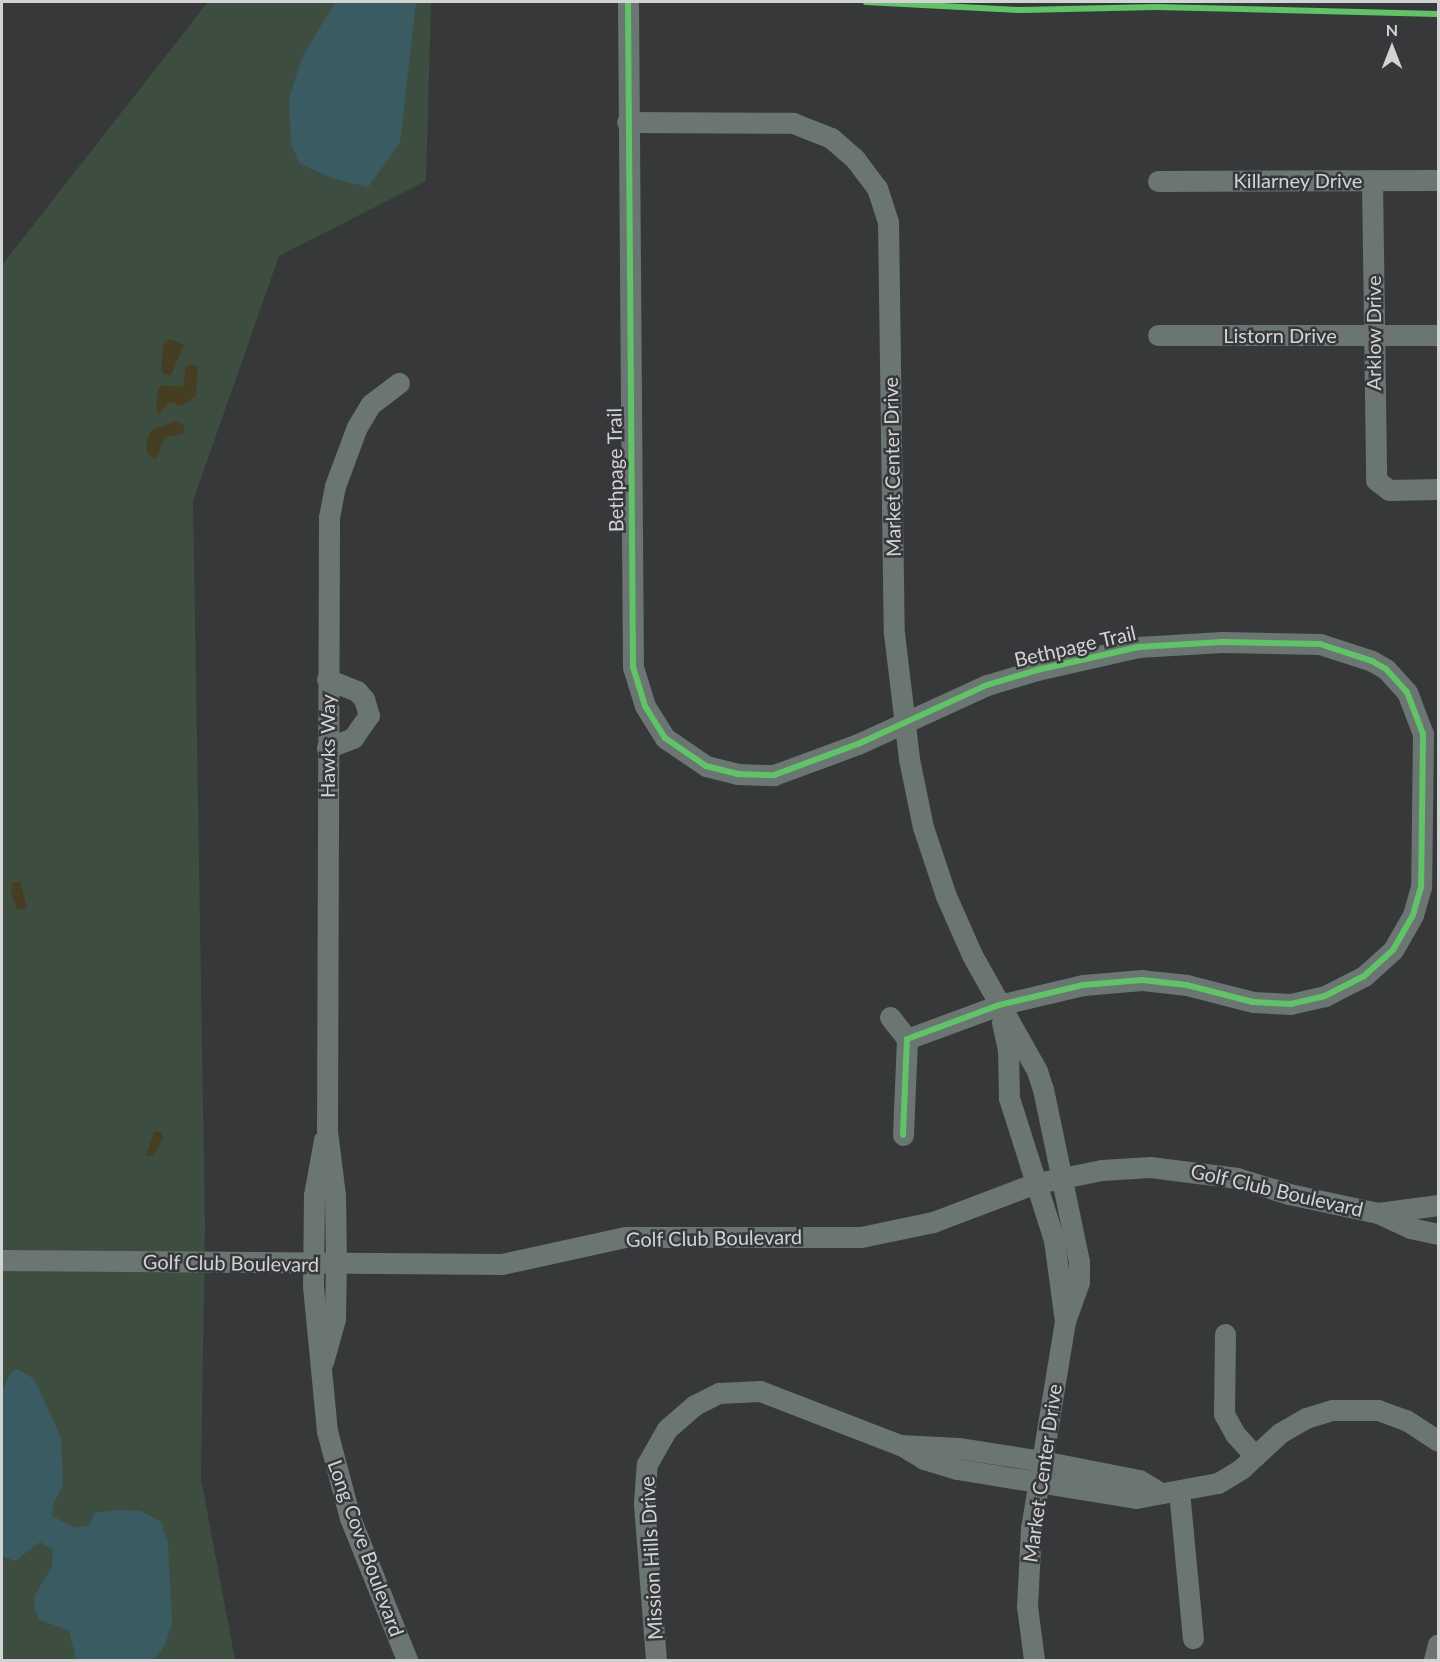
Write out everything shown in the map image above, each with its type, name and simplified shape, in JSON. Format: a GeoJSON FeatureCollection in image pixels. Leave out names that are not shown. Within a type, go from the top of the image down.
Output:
{"type":"FeatureCollection","features":[{"type":"Feature","properties":{"kind":"street","name":"Bethpage Trail"},"geometry":{"type":"LineString","coordinates":[[628,2],[627,122],[633,667],[645,706],[665,738],[693,758],[721,771],[757,775],[796,769],[987,685],[1037,670],[1138,647],[1222,642],[1320,644],[1354,653],[1386,669],[1407,692],[1416,710],[1423,734],[1421,887],[1413,915],[1394,950],[1364,976],[1325,996],[1291,1004],[1253,1002],[1187,985],[1142,980],[1083,985],[999,1005],[907,1038]]}},
{"type":"Feature","properties":{"kind":"street","name":"Market Center Drive"},"geometry":{"type":"LineString","coordinates":[[627,122],[793,123],[831,138],[855,159],[877,188],[888,221],[894,633],[904,723],[923,827],[946,896],[999,1005],[1037,1071],[1063,1178],[1079,1261],[1079,1282],[1065,1321],[1038,1483],[1027,1578],[1034,1660]]}},
{"type":"Feature","properties":{"kind":"street","name":"Arklow Drive"},"geometry":{"type":"LineString","coordinates":[[1372,180],[1374,471],[1380,485],[1389,490],[1438,489]]}},
{"type":"Feature","properties":{"kind":"street","name":"Killarney Drive"},"geometry":{"type":"LineString","coordinates":[[1158,181],[1438,180]]}},
{"type":"Feature","properties":{"kind":"street","name":"Listorn Drive"},"geometry":{"type":"LineString","coordinates":[[1158,334],[1438,335]]}},
{"type":"Feature","properties":{"kind":"street","name":"Hawks Way"},"geometry":{"type":"LineString","coordinates":[[336,1264],[335,1195],[327,1131],[326,557],[335,486],[357,427],[371,404],[399,383]]}},
{"type":"Feature","properties":{"kind":"street"},"geometry":{"type":"LineString","coordinates":[[327,679],[357,691],[364,699],[369,715],[353,738],[327,748]]}},
{"type":"Feature","properties":{"kind":"street","name":"Market Center Drive"},"geometry":{"type":"LineString","coordinates":[[999,1005],[1008,1050],[1006,1076],[1013,1114],[1033,1184],[1054,1240],[1065,1321]]}},
{"type":"Feature","properties":{"kind":"street"},"geometry":{"type":"LineString","coordinates":[[890,1017],[907,1038],[903,1135]]}},
{"type":"Feature","properties":{"kind":"street"},"geometry":{"type":"LineString","coordinates":[[1013,1114],[1047,1106]]}},
{"type":"Feature","properties":{"kind":"street","name":"Hawks Way"},"geometry":{"type":"LineString","coordinates":[[313,1263],[314,1195],[327,1131]]}},
{"type":"Feature","properties":{"kind":"street","name":"Golf Club Boulevard"},"geometry":{"type":"LineString","coordinates":[[2,1260],[502,1264],[625,1238],[861,1238],[933,1222],[1033,1184],[1120,1168],[1183,1168],[1378,1213],[1410,1228],[1438,1234]]}},
{"type":"Feature","properties":{"kind":"street","name":"Golf Club Boulevard"},"geometry":{"type":"LineString","coordinates":[[1378,1213],[1438,1204]]}},
{"type":"Feature","properties":{"kind":"street","name":"Long Cove Boulevard"},"geometry":{"type":"LineString","coordinates":[[313,1263],[314,1318],[323,1362],[327,1431],[339,1486],[406,1660]]}},
{"type":"Feature","properties":{"kind":"street","name":"Long Cove Boulevard"},"geometry":{"type":"LineString","coordinates":[[323,1362],[335,1319],[336,1264]]}},
{"type":"Feature","properties":{"kind":"street"},"geometry":{"type":"LineString","coordinates":[[1225,1334],[1224,1414],[1235,1434],[1255,1456]]}},
{"type":"Feature","properties":{"kind":"street","name":"Mission Hills Drive"},"geometry":{"type":"LineString","coordinates":[[656,1660],[644,1487],[651,1452],[662,1434],[680,1417],[720,1393],[760,1391],[900,1445],[937,1464],[1136,1498],[1157,1491]]}},
{"type":"Feature","properties":{"kind":"street"},"geometry":{"type":"LineString","coordinates":[[1157,1491],[1179,1491],[1218,1483],[1297,1422],[1317,1414],[1346,1408],[1392,1415],[1438,1441]]}},
{"type":"Feature","properties":{"kind":"street","name":"Mission Hills Drive"},"geometry":{"type":"LineString","coordinates":[[900,1445],[958,1448],[1042,1461],[1139,1480],[1157,1491]]}},
{"type":"Feature","properties":{"kind":"street"},"geometry":{"type":"LineString","coordinates":[[1179,1491],[1193,1638]]}},
{"type":"Feature","properties":{"kind":"street"},"geometry":{"type":"LineString","coordinates":[[1434,1660],[1438,1644]]}},
{"type":"Feature","properties":{"kind":"green space"},"geometry":{"type":"Polygon","coordinates":[[[208,2],[431,2],[426,181],[279,256],[193,501],[205,1225],[201,1479],[235,1660],[2,1660],[2,265],[208,2]]]}},
{"type":"Feature","properties":{"kind":"sand"},"geometry":{"type":"Polygon","coordinates":[[[170,339],[184,345],[171,375],[165,375],[161,370],[163,345],[170,339]]]}},
{"type":"Feature","properties":{"kind":"sand"},"geometry":{"type":"Polygon","coordinates":[[[191,364],[198,367],[196,396],[182,406],[170,402],[159,414],[156,410],[158,389],[162,385],[183,387],[186,367],[191,364]]]}},
{"type":"Feature","properties":{"kind":"sand"},"geometry":{"type":"Polygon","coordinates":[[[176,421],[185,425],[183,434],[165,437],[156,459],[147,454],[146,441],[152,430],[176,421]]]}},
{"type":"Feature","properties":{"kind":"sand"},"geometry":{"type":"Polygon","coordinates":[[[20,881],[26,910],[17,909],[11,894],[12,883],[20,881]]]}},
{"type":"Feature","properties":{"kind":"sand"},"geometry":{"type":"Polygon","coordinates":[[[154,1132],[162,1132],[163,1139],[154,1155],[146,1156],[154,1132]]]}},
{"type":"Feature","properties":{"kind":"water"},"geometry":{"type":"Polygon","coordinates":[[[335,2],[416,2],[400,143],[368,187],[334,179],[299,163],[291,143],[289,99],[302,58],[335,2]]]}},
{"type":"Feature","properties":{"kind":"water"},"geometry":{"type":"Polygon","coordinates":[[[17,1369],[34,1379],[61,1437],[63,1484],[53,1505],[52,1516],[75,1528],[90,1525],[94,1513],[120,1510],[141,1511],[161,1522],[168,1543],[172,1624],[164,1647],[153,1660],[76,1660],[69,1630],[39,1620],[34,1607],[35,1595],[52,1567],[53,1550],[40,1542],[15,1561],[2,1556],[3,1390],[9,1375],[17,1369]]]}},
{"type":"Feature","properties":{"kind":"cycle path"},"geometry":{"type":"LineString","coordinates":[[628,2],[633,667],[645,706],[665,738],[706,766],[737,774],[774,775],[858,744],[987,685],[1037,670],[1138,647],[1222,642],[1320,644],[1372,661],[1386,669],[1407,692],[1423,734],[1421,887],[1413,915],[1393,950],[1364,976],[1325,996],[1291,1004],[1253,1002],[1187,985],[1142,980],[1083,985],[999,1005],[907,1039],[903,1135]]}},
{"type":"Feature","properties":{"kind":"cycle path"},"geometry":{"type":"LineString","coordinates":[[866,2],[1021,10],[1156,7],[1438,14]]}}]}
